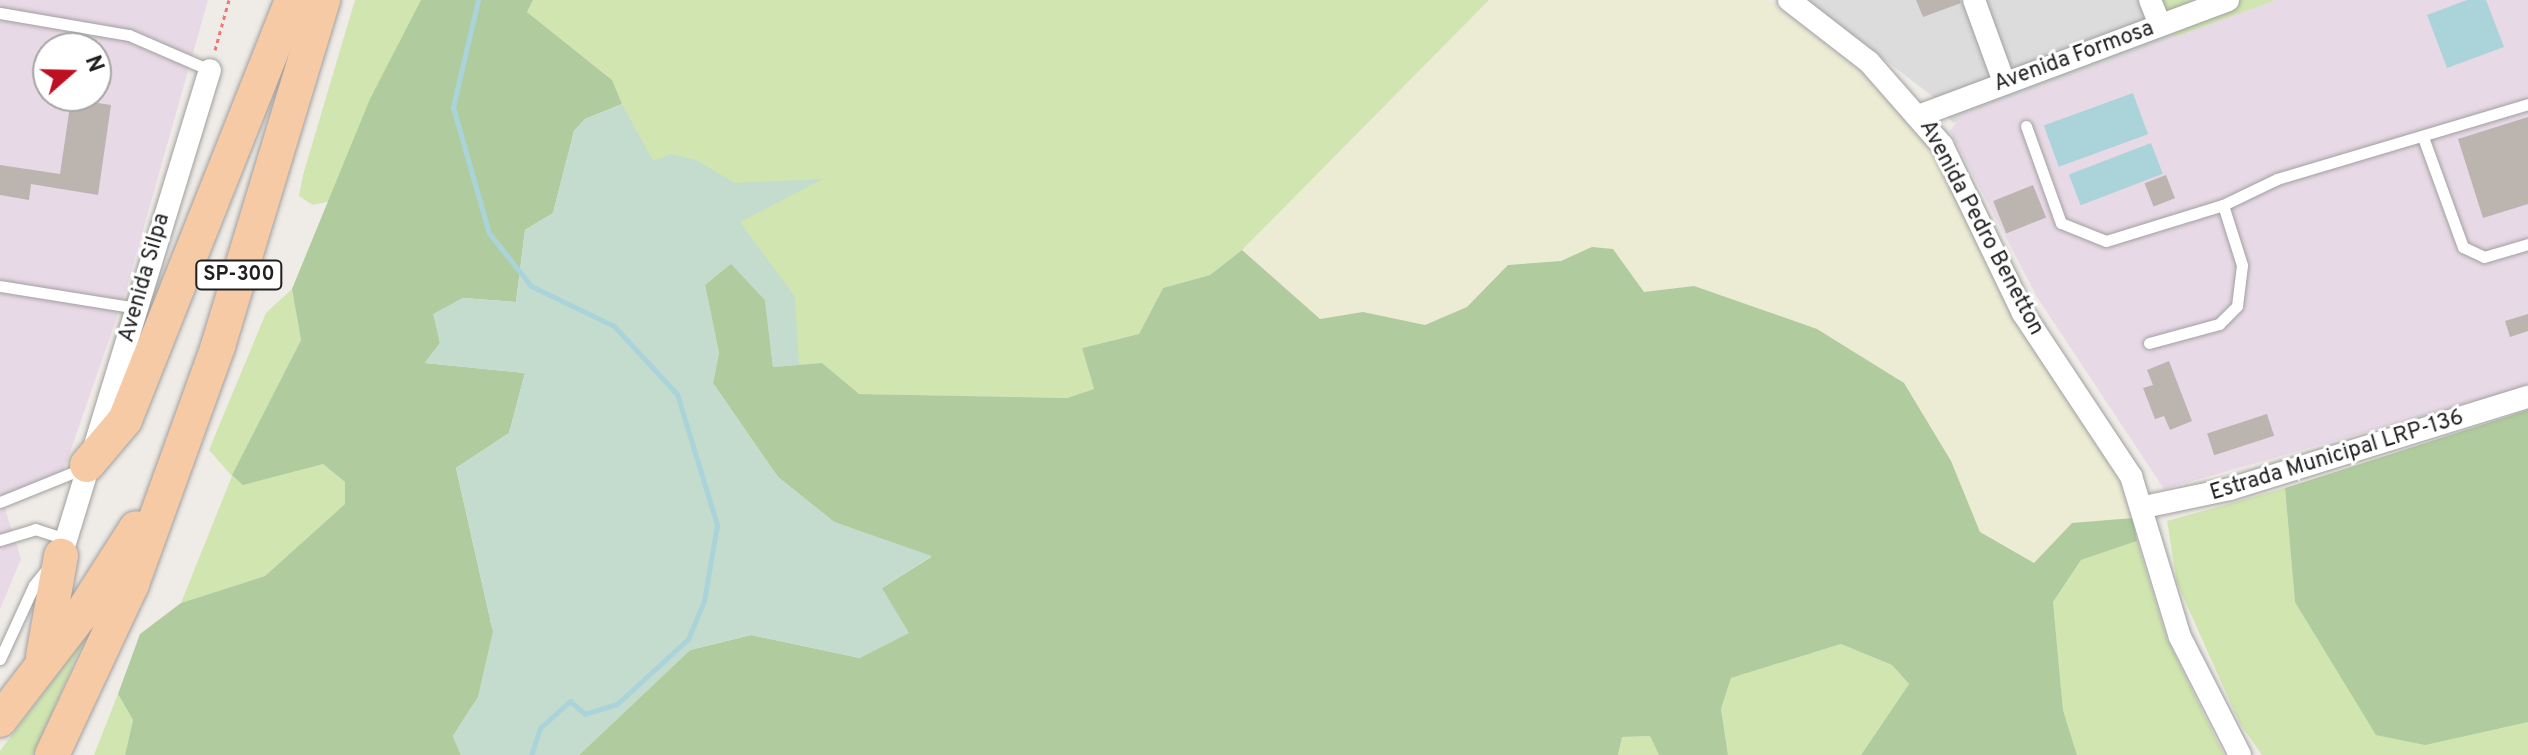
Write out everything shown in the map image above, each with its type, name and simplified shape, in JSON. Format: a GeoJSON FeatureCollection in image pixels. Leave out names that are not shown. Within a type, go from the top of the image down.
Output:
{"type":"FeatureCollection","features":[{"type":"Feature","properties":{"kind":"main road"},"geometry":{"type":"LineString","coordinates":[[87,465],[125,420],[292,0]]}},
{"type":"Feature","properties":{"kind":"main road","name":"SP-300"},"geometry":{"type":"LineString","coordinates":[[52,755],[132,584],[168,477],[218,346],[323,0]]}},
{"type":"Feature","properties":{"kind":"main road","name":"SP-300"},"geometry":{"type":"LineString","coordinates":[[0,720],[38,671],[168,477]]}},
{"type":"Feature","properties":{"kind":"main road"},"geometry":{"type":"LineString","coordinates":[[38,671],[63,548]]}},
{"type":"Feature","properties":{"kind":"street","name":"Avenida Pedro Benetton"},"geometry":{"type":"LineString","coordinates":[[1789,0],[1869,62],[1921,115],[2023,313],[2121,456],[2144,507],[2180,637],[2240,755]]}},
{"type":"Feature","properties":{"kind":"street"},"geometry":{"type":"LineString","coordinates":[[1974,0],[2004,82]]}},
{"type":"Feature","properties":{"kind":"street"},"geometry":{"type":"LineString","coordinates":[[2150,0],[2160,25]]}},
{"type":"Feature","properties":{"kind":"street","name":"Avenida Formosa"},"geometry":{"type":"LineString","coordinates":[[1921,115],[2228,0]]}},
{"type":"Feature","properties":{"kind":"street","name":"Avenida Silpa"},"geometry":{"type":"LineString","coordinates":[[63,548],[210,70]]}},
{"type":"Feature","properties":{"kind":"street","name":"Estrada Municipal LRP-136"},"geometry":{"type":"LineString","coordinates":[[2144,507],[2230,489],[2528,397]]}},
{"type":"Feature","properties":{"kind":"lane"},"geometry":{"type":"LineString","coordinates":[[0,13],[129,35],[210,70]]}},
{"type":"Feature","properties":{"kind":"lane"},"geometry":{"type":"LineString","coordinates":[[2026,126],[2061,223],[2092,238],[2116,240],[2223,205],[2268,181],[2424,140],[2528,104]]}},
{"type":"Feature","properties":{"kind":"lane"},"geometry":{"type":"LineString","coordinates":[[2424,140],[2463,247],[2484,257],[2528,244]]}},
{"type":"Feature","properties":{"kind":"lane"},"geometry":{"type":"LineString","coordinates":[[2149,343],[2219,324],[2237,306],[2242,265],[2223,205]]}},
{"type":"Feature","properties":{"kind":"lane"},"geometry":{"type":"LineString","coordinates":[[0,286],[137,308]]}},
{"type":"Feature","properties":{"kind":"lane"},"geometry":{"type":"LineString","coordinates":[[0,502],[87,465]]}},
{"type":"Feature","properties":{"kind":"lane"},"geometry":{"type":"LineString","coordinates":[[0,540],[35,529],[63,548],[34,585],[0,659]]}},
{"type":"Feature","properties":{"kind":"path"},"geometry":{"type":"LineString","coordinates":[[210,70],[229,0]]}},
{"type":"Feature","properties":{"kind":"shaded area"},"geometry":{"type":"Polygon","coordinates":[[[0,0],[208,0],[125,294],[62,475],[1,496],[21,559],[0,609],[0,0]]]}},
{"type":"Feature","properties":{"kind":"shaded area"},"geometry":{"type":"Polygon","coordinates":[[[1807,0],[2161,0],[2175,37],[1953,123],[1932,96],[1807,0]]]}},
{"type":"Feature","properties":{"kind":"shaded area"},"geometry":{"type":"Polygon","coordinates":[[[2276,0],[2528,0],[2528,386],[2164,489],[2037,297],[1950,131],[1961,116],[2276,0]]]}},
{"type":"Feature","properties":{"kind":"green space"},"geometry":{"type":"Polygon","coordinates":[[[355,0],[421,0],[330,201],[313,205],[299,196],[303,175],[355,0]]]}},
{"type":"Feature","properties":{"kind":"green space"},"geometry":{"type":"Polygon","coordinates":[[[421,0],[533,0],[527,12],[612,80],[622,104],[585,119],[574,131],[553,213],[525,230],[516,302],[463,298],[434,314],[440,343],[425,363],[525,373],[509,433],[456,468],[493,632],[478,697],[453,736],[461,755],[125,755],[133,720],[118,694],[140,634],[181,603],[265,576],[345,504],[345,482],[323,464],[243,485],[232,475],[301,340],[292,289],[370,99],[421,0]]]}},
{"type":"Feature","properties":{"kind":"green space"},"geometry":{"type":"Polygon","coordinates":[[[533,0],[1489,0],[1242,250],[1210,275],[1163,288],[1139,334],[1082,348],[1094,389],[1067,398],[858,394],[822,363],[690,650],[579,755],[461,755],[622,104],[611,79],[527,12],[533,0]]]}},
{"type":"Feature","properties":{"kind":"green space"},"geometry":{"type":"Polygon","coordinates":[[[1489,0],[1768,0],[1861,71],[1932,151],[2013,319],[2111,462],[2133,518],[2072,523],[2034,563],[1980,532],[1951,461],[1694,286],[1644,292],[1592,247],[1561,261],[1508,266],[1467,307],[1425,325],[1363,312],[1320,319],[1242,250],[1489,0]]]}},
{"type":"Feature","properties":{"kind":"green space"},"geometry":{"type":"Polygon","coordinates":[[[2161,0],[2276,0],[2175,37],[2161,0]]]}},
{"type":"Feature","properties":{"kind":"green space"},"geometry":{"type":"Polygon","coordinates":[[[622,104],[653,161],[671,154],[696,160],[735,183],[823,179],[740,222],[795,297],[799,365],[773,367],[765,300],[731,264],[705,285],[719,353],[713,383],[778,477],[834,522],[932,556],[882,588],[909,633],[860,658],[751,635],[690,650],[579,755],[461,755],[453,736],[478,697],[493,632],[456,468],[509,433],[525,373],[425,363],[440,343],[433,314],[463,298],[516,302],[525,230],[553,213],[574,131],[585,119],[622,104]]]}},
{"type":"Feature","properties":{"kind":"green space"},"geometry":{"type":"Polygon","coordinates":[[[1592,247],[1613,249],[1644,292],[1694,286],[1817,329],[1904,383],[1951,461],[1980,532],[2034,563],[2072,523],[2133,518],[2137,541],[2081,560],[2053,602],[2063,710],[2077,755],[1861,755],[1909,684],[1892,665],[1841,644],[1731,678],[1721,709],[1728,755],[1659,755],[1650,736],[1622,737],[1618,755],[579,755],[690,650],[751,635],[860,658],[882,588],[931,557],[834,522],[778,477],[713,383],[719,353],[705,285],[731,263],[765,300],[773,367],[822,363],[859,394],[1067,398],[1094,389],[1082,348],[1139,334],[1163,288],[1210,275],[1242,250],[1320,319],[1363,312],[1425,325],[1467,307],[1508,265],[1561,261],[1592,247]]]}},
{"type":"Feature","properties":{"kind":"green space"},"geometry":{"type":"Polygon","coordinates":[[[292,289],[301,340],[232,475],[323,464],[345,482],[345,504],[265,576],[181,603],[232,476],[209,450],[266,313],[292,289]]]}},
{"type":"Feature","properties":{"kind":"green space"},"geometry":{"type":"Polygon","coordinates":[[[2528,410],[2528,722],[2425,745],[2376,735],[2295,602],[2285,488],[2528,410]]]}},
{"type":"Feature","properties":{"kind":"green space"},"geometry":{"type":"Polygon","coordinates":[[[2285,488],[2295,602],[2515,723],[2528,722],[2528,755],[2262,755],[2239,722],[2177,583],[2167,521],[2285,488]]]}},
{"type":"Feature","properties":{"kind":"green space"},"geometry":{"type":"Polygon","coordinates":[[[2137,541],[2167,639],[2224,755],[2077,755],[2063,710],[2053,602],[2081,560],[2137,541]]]}},
{"type":"Feature","properties":{"kind":"green space"},"geometry":{"type":"Polygon","coordinates":[[[85,638],[33,755],[0,755],[0,751],[85,638]]]}},
{"type":"Feature","properties":{"kind":"green space"},"geometry":{"type":"Polygon","coordinates":[[[1841,644],[1892,665],[1909,684],[1861,755],[1728,755],[1721,709],[1731,678],[1841,644]]]}},
{"type":"Feature","properties":{"kind":"green space"},"geometry":{"type":"Polygon","coordinates":[[[118,694],[133,720],[125,755],[94,755],[118,694]]]}},
{"type":"Feature","properties":{"kind":"green space"},"geometry":{"type":"Polygon","coordinates":[[[1650,736],[1659,755],[1618,755],[1622,737],[1650,736]]]}},
{"type":"Feature","properties":{"kind":"water"},"geometry":{"type":"Polygon","coordinates":[[[2467,0],[2486,0],[2504,47],[2447,68],[2427,15],[2467,0]]]}},
{"type":"Feature","properties":{"kind":"water"},"geometry":{"type":"Polygon","coordinates":[[[2133,93],[2148,134],[2059,167],[2044,125],[2133,93]]]}},
{"type":"Feature","properties":{"kind":"water"},"geometry":{"type":"Polygon","coordinates":[[[2151,143],[2163,174],[2081,205],[2069,175],[2151,143]]]}},
{"type":"Feature","properties":{"kind":"building"},"geometry":{"type":"Polygon","coordinates":[[[1916,0],[1960,0],[1961,3],[1923,17],[1916,0]]]}},
{"type":"Feature","properties":{"kind":"building"},"geometry":{"type":"Polygon","coordinates":[[[69,112],[110,112],[98,195],[31,184],[29,200],[0,195],[0,165],[60,174],[69,112]]]}},
{"type":"Feature","properties":{"kind":"building"},"geometry":{"type":"Polygon","coordinates":[[[2528,117],[2528,204],[2483,218],[2458,139],[2528,117]]]}},
{"type":"Feature","properties":{"kind":"building"},"geometry":{"type":"Polygon","coordinates":[[[2166,175],[2175,198],[2153,207],[2145,183],[2166,175]]]}},
{"type":"Feature","properties":{"kind":"building"},"geometry":{"type":"Polygon","coordinates":[[[2033,185],[2046,217],[2006,234],[1993,201],[2033,185]]]}},
{"type":"Feature","properties":{"kind":"building"},"geometry":{"type":"Polygon","coordinates":[[[2528,314],[2528,331],[2510,337],[2505,321],[2528,314]]]}},
{"type":"Feature","properties":{"kind":"building"},"geometry":{"type":"Polygon","coordinates":[[[2169,361],[2192,421],[2170,430],[2164,416],[2155,419],[2143,388],[2153,385],[2147,370],[2169,361]]]}},
{"type":"Feature","properties":{"kind":"building"},"geometry":{"type":"Polygon","coordinates":[[[2267,414],[2274,436],[2214,455],[2207,433],[2267,414]]]}},
{"type":"Feature","properties":{"kind":"waterway"},"geometry":{"type":"LineString","coordinates":[[478,0],[453,107],[489,233],[531,286],[614,326],[677,394],[717,525],[704,601],[688,639],[617,704],[585,714],[570,701],[540,728],[531,755]]}}]}
